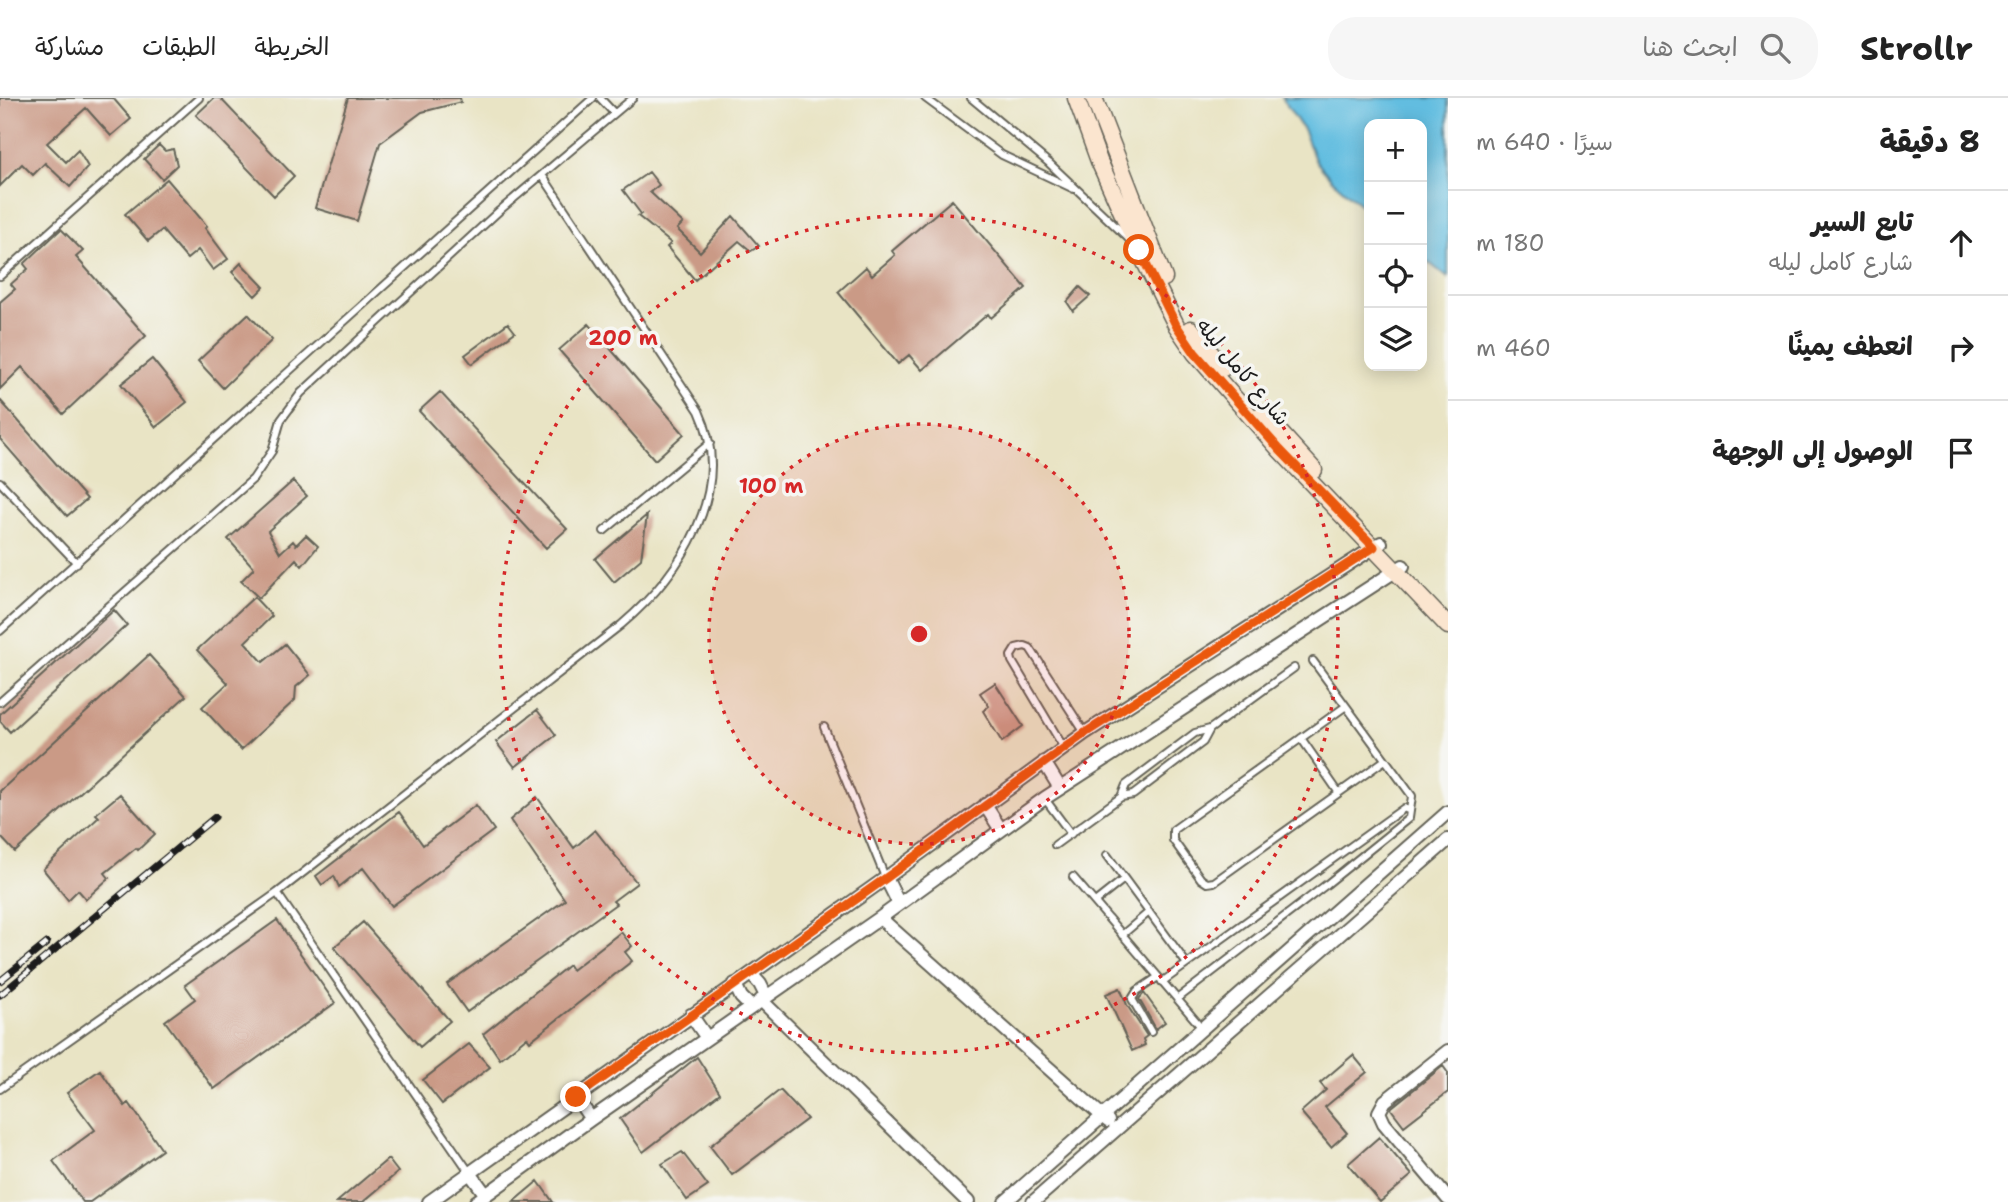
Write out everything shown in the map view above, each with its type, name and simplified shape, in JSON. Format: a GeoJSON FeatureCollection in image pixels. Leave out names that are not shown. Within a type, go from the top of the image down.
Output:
{"type":"FeatureCollection","features":[{"type":"Feature","properties":{"kind":"street","name":"شارع كامل ليله"},"geometry":{"type":"LineString","coordinates":[[1076,98],[1099,161],[1176,325],[1195,353],[1280,450],[1378,545]]}},
{"type":"Feature","properties":{"kind":"street","name":"شارع كامل ليله"},"geometry":{"type":"LineString","coordinates":[[1094,98],[1162,274],[1195,335],[1448,626]]}},
{"type":"Feature","properties":{"kind":"street"},"geometry":{"type":"LineString","coordinates":[[1139,250],[1162,274]]}},
{"type":"Feature","properties":{"kind":"street"},"geometry":{"type":"LineString","coordinates":[[429,1202],[886,878],[1085,733],[1378,545]]}},
{"type":"Feature","properties":{"kind":"street","name":"شارع كامل ليله"},"geometry":{"type":"LineString","coordinates":[[1399,569],[1448,612]]}},
{"type":"Feature","properties":{"kind":"street"},"geometry":{"type":"LineString","coordinates":[[470,1173],[481,1199],[900,904],[1045,798],[1399,569]]}},
{"type":"Feature","properties":{"kind":"street"},"geometry":{"type":"LineString","coordinates":[[1044,762],[1060,788]]}},
{"type":"Feature","properties":{"kind":"street"},"geometry":{"type":"LineString","coordinates":[[985,805],[1001,830]]}},
{"type":"Feature","properties":{"kind":"street"},"geometry":{"type":"LineString","coordinates":[[1005,1202],[1448,812]]}},
{"type":"Feature","properties":{"kind":"street"},"geometry":{"type":"LineString","coordinates":[[1033,1202],[1448,840]]}},
{"type":"Feature","properties":{"kind":"street"},"geometry":{"type":"LineString","coordinates":[[886,878],[900,904]]}},
{"type":"Feature","properties":{"kind":"street"},"geometry":{"type":"LineString","coordinates":[[880,918],[1116,1128]]}},
{"type":"Feature","properties":{"kind":"street"},"geometry":{"type":"LineString","coordinates":[[751,974],[760,984],[759,1001]]}},
{"type":"Feature","properties":{"kind":"street"},"geometry":{"type":"LineString","coordinates":[[735,984],[741,997],[759,1001],[968,1202]]}},
{"type":"Feature","properties":{"kind":"street"},"geometry":{"type":"LineString","coordinates":[[691,1015],[707,1038]]}},
{"type":"Feature","properties":{"kind":"street"},"geometry":{"type":"LineString","coordinates":[[1202,1028],[1215,1042]]}},
{"type":"Feature","properties":{"kind":"street"},"geometry":{"type":"LineString","coordinates":[[1446,1056],[1385,1101],[1379,1112],[1384,1123],[1448,1199]]}},
{"type":"Feature","properties":{"kind":"street"},"geometry":{"type":"LineString","coordinates":[[576,1097],[591,1119]]}},
{"type":"Feature","properties":{"kind":"street"},"geometry":{"type":"LineString","coordinates":[[1081,1135],[1093,1149]]}},
{"type":"Feature","properties":{"kind":"lane"},"geometry":{"type":"LineString","coordinates":[[0,275],[199,98]]}},
{"type":"Feature","properties":{"kind":"lane"},"geometry":{"type":"LineString","coordinates":[[0,631],[593,98]]}},
{"type":"Feature","properties":{"kind":"lane"},"geometry":{"type":"LineString","coordinates":[[600,98],[614,113]]}},
{"type":"Feature","properties":{"kind":"lane"},"geometry":{"type":"LineString","coordinates":[[0,702],[253,479],[272,451],[281,419],[301,393],[542,175],[633,98]]}},
{"type":"Feature","properties":{"kind":"lane"},"geometry":{"type":"LineString","coordinates":[[925,98],[1002,155],[1079,191]]}},
{"type":"Feature","properties":{"kind":"lane"},"geometry":{"type":"LineString","coordinates":[[971,98],[1029,145],[1139,250]]}},
{"type":"Feature","properties":{"kind":"lane"},"geometry":{"type":"LineString","coordinates":[[0,1090],[277,892],[621,625],[660,588],[689,543],[706,505],[711,476],[710,443],[706,424],[542,175]]}},
{"type":"Feature","properties":{"kind":"lane"},"geometry":{"type":"LineString","coordinates":[[604,531],[710,443]]}},
{"type":"Feature","properties":{"kind":"lane"},"geometry":{"type":"LineString","coordinates":[[0,482],[77,563]]}},
{"type":"Feature","properties":{"kind":"lane"},"geometry":{"type":"LineString","coordinates":[[1064,748],[1012,661],[1011,656],[1016,648],[1030,648],[1085,733]]}},
{"type":"Feature","properties":{"kind":"lane"},"geometry":{"type":"LineString","coordinates":[[1177,999],[1409,818],[1412,796],[1313,661]]}},
{"type":"Feature","properties":{"kind":"lane"},"geometry":{"type":"LineString","coordinates":[[1121,797],[1126,785],[1195,733],[1210,729],[1294,668]]}},
{"type":"Feature","properties":{"kind":"lane"},"geometry":{"type":"LineString","coordinates":[[1346,706],[1176,826],[1172,836],[1187,859],[1204,882],[1214,882],[1385,760]]}},
{"type":"Feature","properties":{"kind":"lane"},"geometry":{"type":"LineString","coordinates":[[824,726],[886,878]]}},
{"type":"Feature","properties":{"kind":"lane"},"geometry":{"type":"LineString","coordinates":[[1055,845],[1121,797],[1133,795],[1203,742],[1210,729]]}},
{"type":"Feature","properties":{"kind":"lane"},"geometry":{"type":"LineString","coordinates":[[1301,738],[1339,793]]}},
{"type":"Feature","properties":{"kind":"lane"},"geometry":{"type":"LineString","coordinates":[[1045,798],[1070,834]]}},
{"type":"Feature","properties":{"kind":"lane"},"geometry":{"type":"LineString","coordinates":[[1151,1031],[1132,999],[1138,990],[1187,964],[1404,808],[1410,811]]}},
{"type":"Feature","properties":{"kind":"lane"},"geometry":{"type":"LineString","coordinates":[[1107,855],[1187,964]]}},
{"type":"Feature","properties":{"kind":"lane"},"geometry":{"type":"LineString","coordinates":[[1318,870],[1327,884]]}},
{"type":"Feature","properties":{"kind":"lane"},"geometry":{"type":"LineString","coordinates":[[1073,877],[1202,1028]]}},
{"type":"Feature","properties":{"kind":"lane"},"geometry":{"type":"LineString","coordinates":[[1095,902],[1124,879]]}},
{"type":"Feature","properties":{"kind":"lane"},"geometry":{"type":"LineString","coordinates":[[277,892],[470,1173]]}},
{"type":"Feature","properties":{"kind":"lane"},"geometry":{"type":"LineString","coordinates":[[1122,935],[1149,912]]}},
{"type":"Feature","properties":{"kind":"water"},"geometry":{"type":"Polygon","coordinates":[[[1282,98],[1448,98],[1448,278],[1427,261],[1427,119],[1364,119],[1364,208],[1331,179],[1315,160],[1304,131],[1282,98]]]}},
{"type":"Feature","properties":{"kind":"building"},"geometry":{"type":"Polygon","coordinates":[[[0,98],[113,98],[131,119],[111,136],[86,108],[47,143],[66,162],[78,150],[88,167],[70,187],[45,163],[33,175],[22,164],[0,186],[0,98]]]}},
{"type":"Feature","properties":{"kind":"building"},"geometry":{"type":"Polygon","coordinates":[[[214,98],[220,98],[294,176],[274,196],[196,115],[214,98]]]}},
{"type":"Feature","properties":{"kind":"building"},"geometry":{"type":"Polygon","coordinates":[[[348,98],[460,98],[461,102],[422,112],[380,143],[357,221],[315,208],[348,98]]]}},
{"type":"Feature","properties":{"kind":"building"},"geometry":{"type":"Polygon","coordinates":[[[159,145],[165,151],[173,149],[177,165],[162,179],[144,159],[159,145]]]}},
{"type":"Feature","properties":{"kind":"building"},"geometry":{"type":"Polygon","coordinates":[[[649,172],[659,185],[650,192],[683,223],[677,229],[700,252],[733,216],[759,246],[751,251],[739,241],[695,280],[667,247],[671,243],[638,216],[641,214],[623,190],[649,172]]]}},
{"type":"Feature","properties":{"kind":"building"},"geometry":{"type":"Polygon","coordinates":[[[167,179],[207,226],[205,228],[228,259],[213,270],[198,250],[187,259],[162,230],[148,241],[125,214],[167,179]]]}},
{"type":"Feature","properties":{"kind":"building"},"geometry":{"type":"Polygon","coordinates":[[[952,200],[1026,288],[991,318],[988,314],[922,370],[909,355],[898,364],[838,292],[866,267],[872,275],[895,255],[892,251],[952,200]]]}},
{"type":"Feature","properties":{"kind":"building"},"geometry":{"type":"Polygon","coordinates":[[[61,229],[83,251],[76,257],[146,336],[63,414],[22,367],[0,389],[0,302],[15,289],[11,284],[28,269],[24,264],[61,229]]]}},
{"type":"Feature","properties":{"kind":"building"},"geometry":{"type":"Polygon","coordinates":[[[241,263],[264,287],[255,296],[232,272],[241,263]]]}},
{"type":"Feature","properties":{"kind":"building"},"geometry":{"type":"Polygon","coordinates":[[[1080,287],[1090,296],[1073,311],[1067,302],[1080,287]]]}},
{"type":"Feature","properties":{"kind":"building"},"geometry":{"type":"Polygon","coordinates":[[[248,314],[272,340],[223,388],[198,361],[248,314]]]}},
{"type":"Feature","properties":{"kind":"building"},"geometry":{"type":"Polygon","coordinates":[[[508,323],[515,332],[472,364],[465,355],[508,323]]]}},
{"type":"Feature","properties":{"kind":"building"},"geometry":{"type":"Polygon","coordinates":[[[589,324],[684,434],[655,460],[559,350],[589,324]]]}},
{"type":"Feature","properties":{"kind":"building"},"geometry":{"type":"Polygon","coordinates":[[[152,359],[187,402],[156,427],[121,384],[152,359]]]}},
{"type":"Feature","properties":{"kind":"building"},"geometry":{"type":"Polygon","coordinates":[[[440,392],[567,529],[546,548],[419,411],[440,392]]]}},
{"type":"Feature","properties":{"kind":"building"},"geometry":{"type":"Polygon","coordinates":[[[0,400],[87,499],[67,516],[0,439],[0,400]]]}},
{"type":"Feature","properties":{"kind":"building"},"geometry":{"type":"Polygon","coordinates":[[[293,481],[307,496],[268,531],[280,553],[293,541],[296,545],[306,535],[318,546],[302,566],[296,559],[259,598],[241,581],[254,568],[228,539],[293,481]]]}},
{"type":"Feature","properties":{"kind":"building"},"geometry":{"type":"Polygon","coordinates":[[[647,515],[641,559],[614,582],[595,559],[647,515]]]}},
{"type":"Feature","properties":{"kind":"building"},"geometry":{"type":"Polygon","coordinates":[[[254,597],[272,616],[245,642],[263,662],[285,644],[310,675],[296,687],[295,700],[241,750],[202,707],[228,683],[197,650],[254,597]]]}},
{"type":"Feature","properties":{"kind":"building"},"geometry":{"type":"Polygon","coordinates":[[[114,610],[127,625],[10,732],[0,721],[0,714],[114,610]]]}},
{"type":"Feature","properties":{"kind":"building"},"geometry":{"type":"Polygon","coordinates":[[[149,655],[186,696],[15,852],[0,836],[0,791],[149,655]]]}},
{"type":"Feature","properties":{"kind":"building"},"geometry":{"type":"Polygon","coordinates":[[[995,683],[1023,726],[1002,742],[983,711],[989,706],[980,693],[995,683]]]}},
{"type":"Feature","properties":{"kind":"building"},"geometry":{"type":"Polygon","coordinates":[[[537,710],[556,735],[515,767],[496,742],[537,710]]]}},
{"type":"Feature","properties":{"kind":"building"},"geometry":{"type":"Polygon","coordinates":[[[120,794],[155,834],[138,850],[136,848],[105,873],[109,878],[86,899],[78,890],[68,900],[43,869],[99,817],[96,814],[120,794]]]}},
{"type":"Feature","properties":{"kind":"building"},"geometry":{"type":"Polygon","coordinates":[[[537,797],[574,848],[595,830],[637,883],[613,901],[616,904],[467,1012],[447,984],[565,900],[510,820],[537,797]]]}},
{"type":"Feature","properties":{"kind":"building"},"geometry":{"type":"Polygon","coordinates":[[[476,805],[494,830],[392,906],[363,868],[339,887],[334,876],[322,885],[316,876],[399,812],[423,845],[476,805]]]}},
{"type":"Feature","properties":{"kind":"building"},"geometry":{"type":"Polygon","coordinates":[[[277,920],[335,1003],[214,1089],[165,1021],[195,999],[185,985],[277,920]]]}},
{"type":"Feature","properties":{"kind":"building"},"geometry":{"type":"Polygon","coordinates":[[[363,922],[450,1021],[420,1047],[334,947],[363,922]]]}},
{"type":"Feature","properties":{"kind":"building"},"geometry":{"type":"Polygon","coordinates":[[[621,932],[632,946],[625,952],[632,961],[530,1041],[527,1037],[500,1059],[483,1034],[569,965],[572,970],[621,932]]]}},
{"type":"Feature","properties":{"kind":"building"},"geometry":{"type":"Polygon","coordinates":[[[1120,988],[1127,1005],[1147,1036],[1143,1039],[1145,1045],[1132,1051],[1106,994],[1120,988]]]}},
{"type":"Feature","properties":{"kind":"building"},"geometry":{"type":"Polygon","coordinates":[[[1144,993],[1165,1022],[1156,1029],[1139,999],[1144,993]]]}},
{"type":"Feature","properties":{"kind":"building"},"geometry":{"type":"Polygon","coordinates":[[[469,1044],[490,1067],[442,1104],[423,1080],[469,1044]]]}},
{"type":"Feature","properties":{"kind":"building"},"geometry":{"type":"Polygon","coordinates":[[[1353,1055],[1367,1072],[1325,1107],[1347,1133],[1331,1147],[1301,1112],[1326,1090],[1320,1083],[1353,1055]]]}},
{"type":"Feature","properties":{"kind":"building"},"geometry":{"type":"Polygon","coordinates":[[[697,1057],[720,1093],[643,1152],[620,1119],[697,1057]]]}},
{"type":"Feature","properties":{"kind":"building"},"geometry":{"type":"Polygon","coordinates":[[[1443,1066],[1448,1073],[1448,1092],[1404,1126],[1392,1107],[1443,1066]]]}},
{"type":"Feature","properties":{"kind":"building"},"geometry":{"type":"Polygon","coordinates":[[[100,1070],[125,1106],[129,1103],[162,1150],[90,1202],[83,1202],[53,1161],[95,1130],[67,1093],[100,1070]]]}},
{"type":"Feature","properties":{"kind":"building"},"geometry":{"type":"Polygon","coordinates":[[[780,1090],[807,1119],[732,1175],[710,1146],[780,1090]]]}},
{"type":"Feature","properties":{"kind":"building"},"geometry":{"type":"Polygon","coordinates":[[[1379,1137],[1412,1175],[1380,1202],[1348,1164],[1379,1137]]]}},
{"type":"Feature","properties":{"kind":"building"},"geometry":{"type":"Polygon","coordinates":[[[682,1152],[708,1186],[687,1200],[662,1164],[682,1152]]]}},
{"type":"Feature","properties":{"kind":"building"},"geometry":{"type":"Polygon","coordinates":[[[388,1159],[398,1172],[363,1202],[337,1202],[388,1159]]]}},
{"type":"Feature","properties":{"kind":"building"},"geometry":{"type":"Polygon","coordinates":[[[538,1181],[553,1202],[513,1202],[538,1181]]]}},
{"type":"Feature","properties":{"kind":"railway"},"geometry":{"type":"LineString","coordinates":[[0,995],[215,817]]}},
{"type":"Feature","properties":{"kind":"railway"},"geometry":{"type":"LineString","coordinates":[[0,981],[47,943]]}},
{"type":"Feature","properties":{"kind":"route"},"geometry":{"type":"LineString","coordinates":[[576,1097],[886,878],[1085,733],[1374,547],[1280,450],[1195,353],[1176,325],[1139,250]]}}]}
